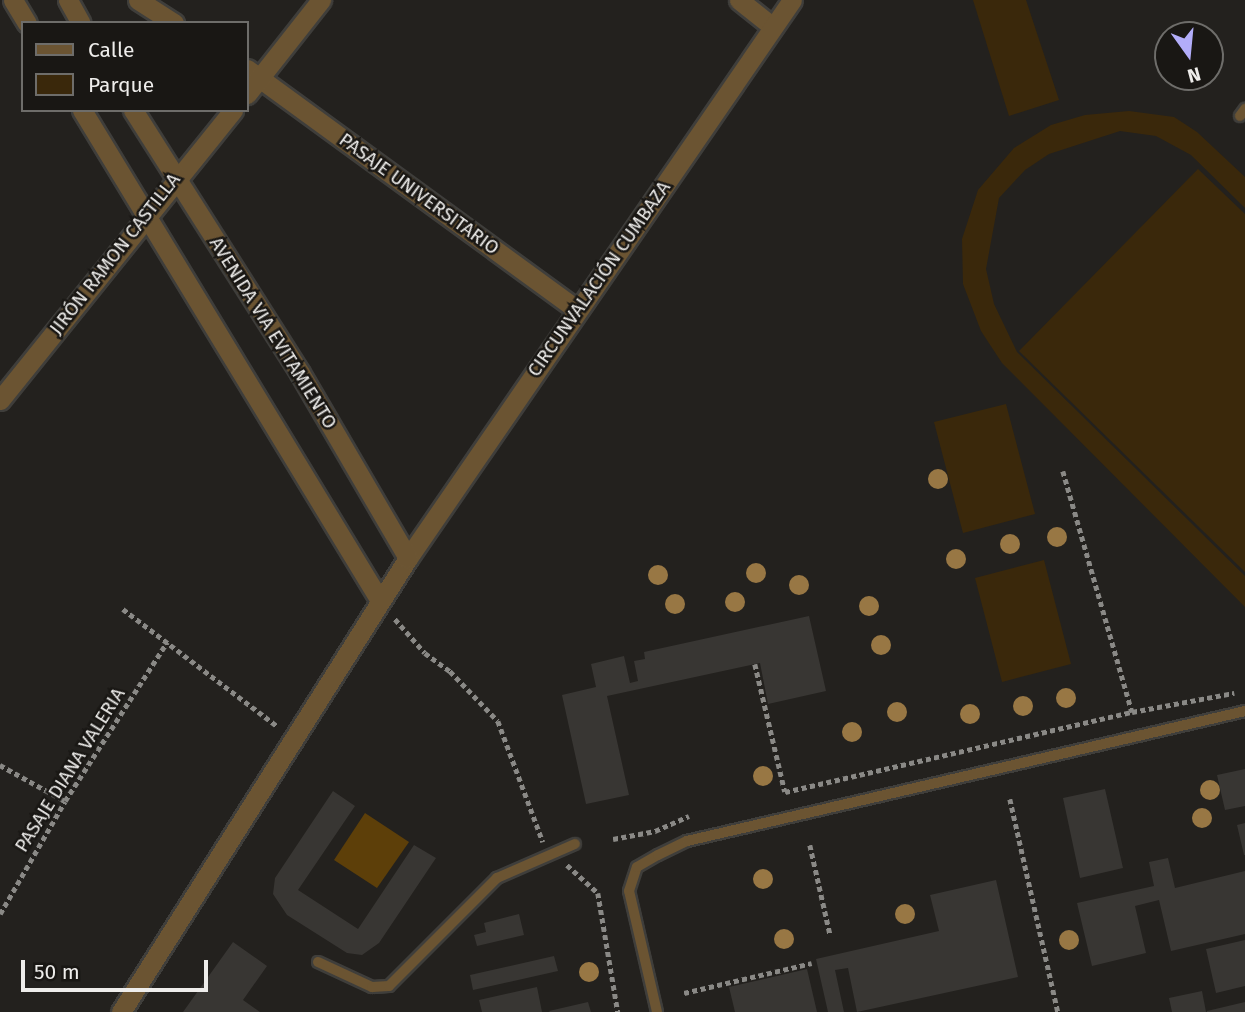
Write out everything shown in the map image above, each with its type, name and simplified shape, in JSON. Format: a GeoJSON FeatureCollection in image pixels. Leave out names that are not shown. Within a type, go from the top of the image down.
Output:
{"type":"FeatureCollection","features":[{"type":"Feature","properties":{"kind":"street"},"geometry":{"type":"LineString","coordinates":[[13,0],[26,21]]}},
{"type":"Feature","properties":{"kind":"street"},"geometry":{"type":"LineString","coordinates":[[68,0],[80,21]]}},
{"type":"Feature","properties":{"kind":"street"},"geometry":{"type":"LineString","coordinates":[[138,0],[171,21]]}},
{"type":"Feature","properties":{"kind":"street"},"geometry":{"type":"LineString","coordinates":[[248,91],[254,73],[321,0]]}},
{"type":"Feature","properties":{"kind":"street"},"geometry":{"type":"LineString","coordinates":[[739,0],[773,27]]}},
{"type":"Feature","properties":{"kind":"street","name":"CIRCUNVALACIÓN CUMBAZA"},"geometry":{"type":"LineString","coordinates":[[121,1012],[379,600],[792,0]]}},
{"type":"Feature","properties":{"kind":"street","name":"PASAJE UNIVERSITARIO"},"geometry":{"type":"LineString","coordinates":[[254,73],[578,310]]}},
{"type":"Feature","properties":{"kind":"street"},"geometry":{"type":"LineString","coordinates":[[83,112],[379,600]]}},
{"type":"Feature","properties":{"kind":"street","name":"AVENIDA VIA EVITAMIENTO"},"geometry":{"type":"LineString","coordinates":[[134,112],[300,373],[408,558]]}},
{"type":"Feature","properties":{"kind":"street","name":"JIRÓN RAMON CASTILLA"},"geometry":{"type":"LineString","coordinates":[[0,400],[176,177],[231,112]]}},
{"type":"Feature","properties":{"kind":"lane"},"geometry":{"type":"LineString","coordinates":[[657,1012],[629,891],[637,867],[658,855],[687,841],[1245,711]]}},
{"type":"Feature","properties":{"kind":"lane"},"geometry":{"type":"LineString","coordinates":[[318,962],[372,987],[389,986],[497,878],[575,844]]}},
{"type":"Feature","properties":{"kind":"path"},"geometry":{"type":"LineString","coordinates":[[1063,471],[1132,712]]}},
{"type":"Feature","properties":{"kind":"path"},"geometry":{"type":"LineString","coordinates":[[379,600],[425,653],[450,671],[498,721],[543,843],[598,894],[618,1012]]}},
{"type":"Feature","properties":{"kind":"path"},"geometry":{"type":"LineString","coordinates":[[123,609],[292,737]]}},
{"type":"Feature","properties":{"kind":"path","name":"PASAJE DIANA VALERIA"},"geometry":{"type":"LineString","coordinates":[[0,914],[65,801],[167,642]]}},
{"type":"Feature","properties":{"kind":"path"},"geometry":{"type":"LineString","coordinates":[[755,664],[785,792],[1132,712],[1245,691]]}},
{"type":"Feature","properties":{"kind":"path"},"geometry":{"type":"LineString","coordinates":[[0,765],[65,801]]}},
{"type":"Feature","properties":{"kind":"path"},"geometry":{"type":"LineString","coordinates":[[1010,799],[1058,1012]]}},
{"type":"Feature","properties":{"kind":"path"},"geometry":{"type":"LineString","coordinates":[[613,839],[655,831],[689,816]]}},
{"type":"Feature","properties":{"kind":"path"},"geometry":{"type":"LineString","coordinates":[[810,845],[830,934]]}},
{"type":"Feature","properties":{"kind":"path"},"geometry":{"type":"LineString","coordinates":[[684,993],[812,963]]}},
{"type":"Feature","properties":{"kind":"green space"},"geometry":{"type":"Polygon","coordinates":[[[973,0],[1026,0],[1059,100],[1009,116],[973,0]]]}},
{"type":"Feature","properties":{"kind":"green space"},"geometry":{"type":"Polygon","coordinates":[[[1129,111],[1174,117],[1197,132],[1245,177],[1245,208],[1191,155],[1156,136],[1120,131],[1049,154],[1025,170],[999,198],[986,269],[994,304],[1017,352],[1245,576],[1245,607],[1002,363],[981,331],[963,284],[962,239],[978,190],[1014,148],[1051,125],[1085,115],[1129,111]]]}},
{"type":"Feature","properties":{"kind":"green space"},"geometry":{"type":"Polygon","coordinates":[[[1198,169],[1245,214],[1245,572],[1019,351],[1198,169]]]}},
{"type":"Feature","properties":{"kind":"green space"},"geometry":{"type":"Polygon","coordinates":[[[1006,404],[1035,514],[963,533],[934,422],[1006,404]]]}},
{"type":"Feature","properties":{"kind":"green space"},"geometry":{"type":"Polygon","coordinates":[[[1044,560],[1071,664],[1002,682],[975,578],[1044,560]]]}},
{"type":"Feature","properties":{"kind":"shaded area"},"geometry":{"type":"Polygon","coordinates":[[[365,813],[409,842],[377,888],[334,860],[365,813]]]}},
{"type":"Feature","properties":{"kind":"building"},"geometry":{"type":"Polygon","coordinates":[[[809,616],[826,691],[768,704],[760,663],[607,696],[629,795],[586,804],[562,695],[596,687],[591,664],[624,656],[630,683],[638,681],[634,661],[645,659],[644,652],[809,616]]]}},
{"type":"Feature","properties":{"kind":"building"},"geometry":{"type":"Polygon","coordinates":[[[1245,769],[1245,806],[1225,810],[1217,775],[1245,769]]]}},
{"type":"Feature","properties":{"kind":"building"},"geometry":{"type":"Polygon","coordinates":[[[1105,789],[1123,868],[1080,878],[1063,798],[1105,789]]]}},
{"type":"Feature","properties":{"kind":"building"},"geometry":{"type":"Polygon","coordinates":[[[333,791],[355,806],[298,890],[358,929],[414,845],[436,858],[379,943],[362,955],[347,953],[287,915],[273,894],[275,878],[333,791]]]}},
{"type":"Feature","properties":{"kind":"building"},"geometry":{"type":"Polygon","coordinates":[[[1245,823],[1245,855],[1244,855],[1237,825],[1245,823]]]}},
{"type":"Feature","properties":{"kind":"building"},"geometry":{"type":"Polygon","coordinates":[[[1168,858],[1175,888],[1245,871],[1245,934],[1171,951],[1159,900],[1135,906],[1146,953],[1092,966],[1077,903],[1154,886],[1149,862],[1168,858]]]}},
{"type":"Feature","properties":{"kind":"building"},"geometry":{"type":"Polygon","coordinates":[[[996,880],[1018,977],[857,1012],[848,968],[835,970],[844,1012],[828,1012],[816,959],[939,931],[930,895],[996,880]]]}},
{"type":"Feature","properties":{"kind":"building"},"geometry":{"type":"Polygon","coordinates":[[[519,914],[524,935],[477,946],[474,935],[486,932],[484,923],[519,914]]]}},
{"type":"Feature","properties":{"kind":"building"},"geometry":{"type":"Polygon","coordinates":[[[1245,940],[1245,986],[1216,993],[1206,949],[1245,940]]]}},
{"type":"Feature","properties":{"kind":"building"},"geometry":{"type":"Polygon","coordinates":[[[233,942],[267,966],[243,1000],[260,1012],[183,1012],[233,942]]]}},
{"type":"Feature","properties":{"kind":"building"},"geometry":{"type":"Polygon","coordinates":[[[554,956],[558,971],[473,990],[470,975],[554,956]]]}},
{"type":"Feature","properties":{"kind":"building"},"geometry":{"type":"Polygon","coordinates":[[[807,969],[817,1012],[735,1012],[729,987],[807,969]]]}},
{"type":"Feature","properties":{"kind":"building"},"geometry":{"type":"Polygon","coordinates":[[[537,987],[542,1012],[482,1012],[479,1000],[537,987]]]}},
{"type":"Feature","properties":{"kind":"building"},"geometry":{"type":"Polygon","coordinates":[[[1202,991],[1206,1012],[1172,1012],[1169,998],[1202,991]]]}},
{"type":"Feature","properties":{"kind":"building"},"geometry":{"type":"Polygon","coordinates":[[[588,1002],[591,1012],[549,1011],[588,1002]]]}},
{"type":"Feature","properties":{"kind":"building"},"geometry":{"type":"Polygon","coordinates":[[[1245,1002],[1245,1012],[1207,1012],[1207,1011],[1245,1002]]]}}]}
